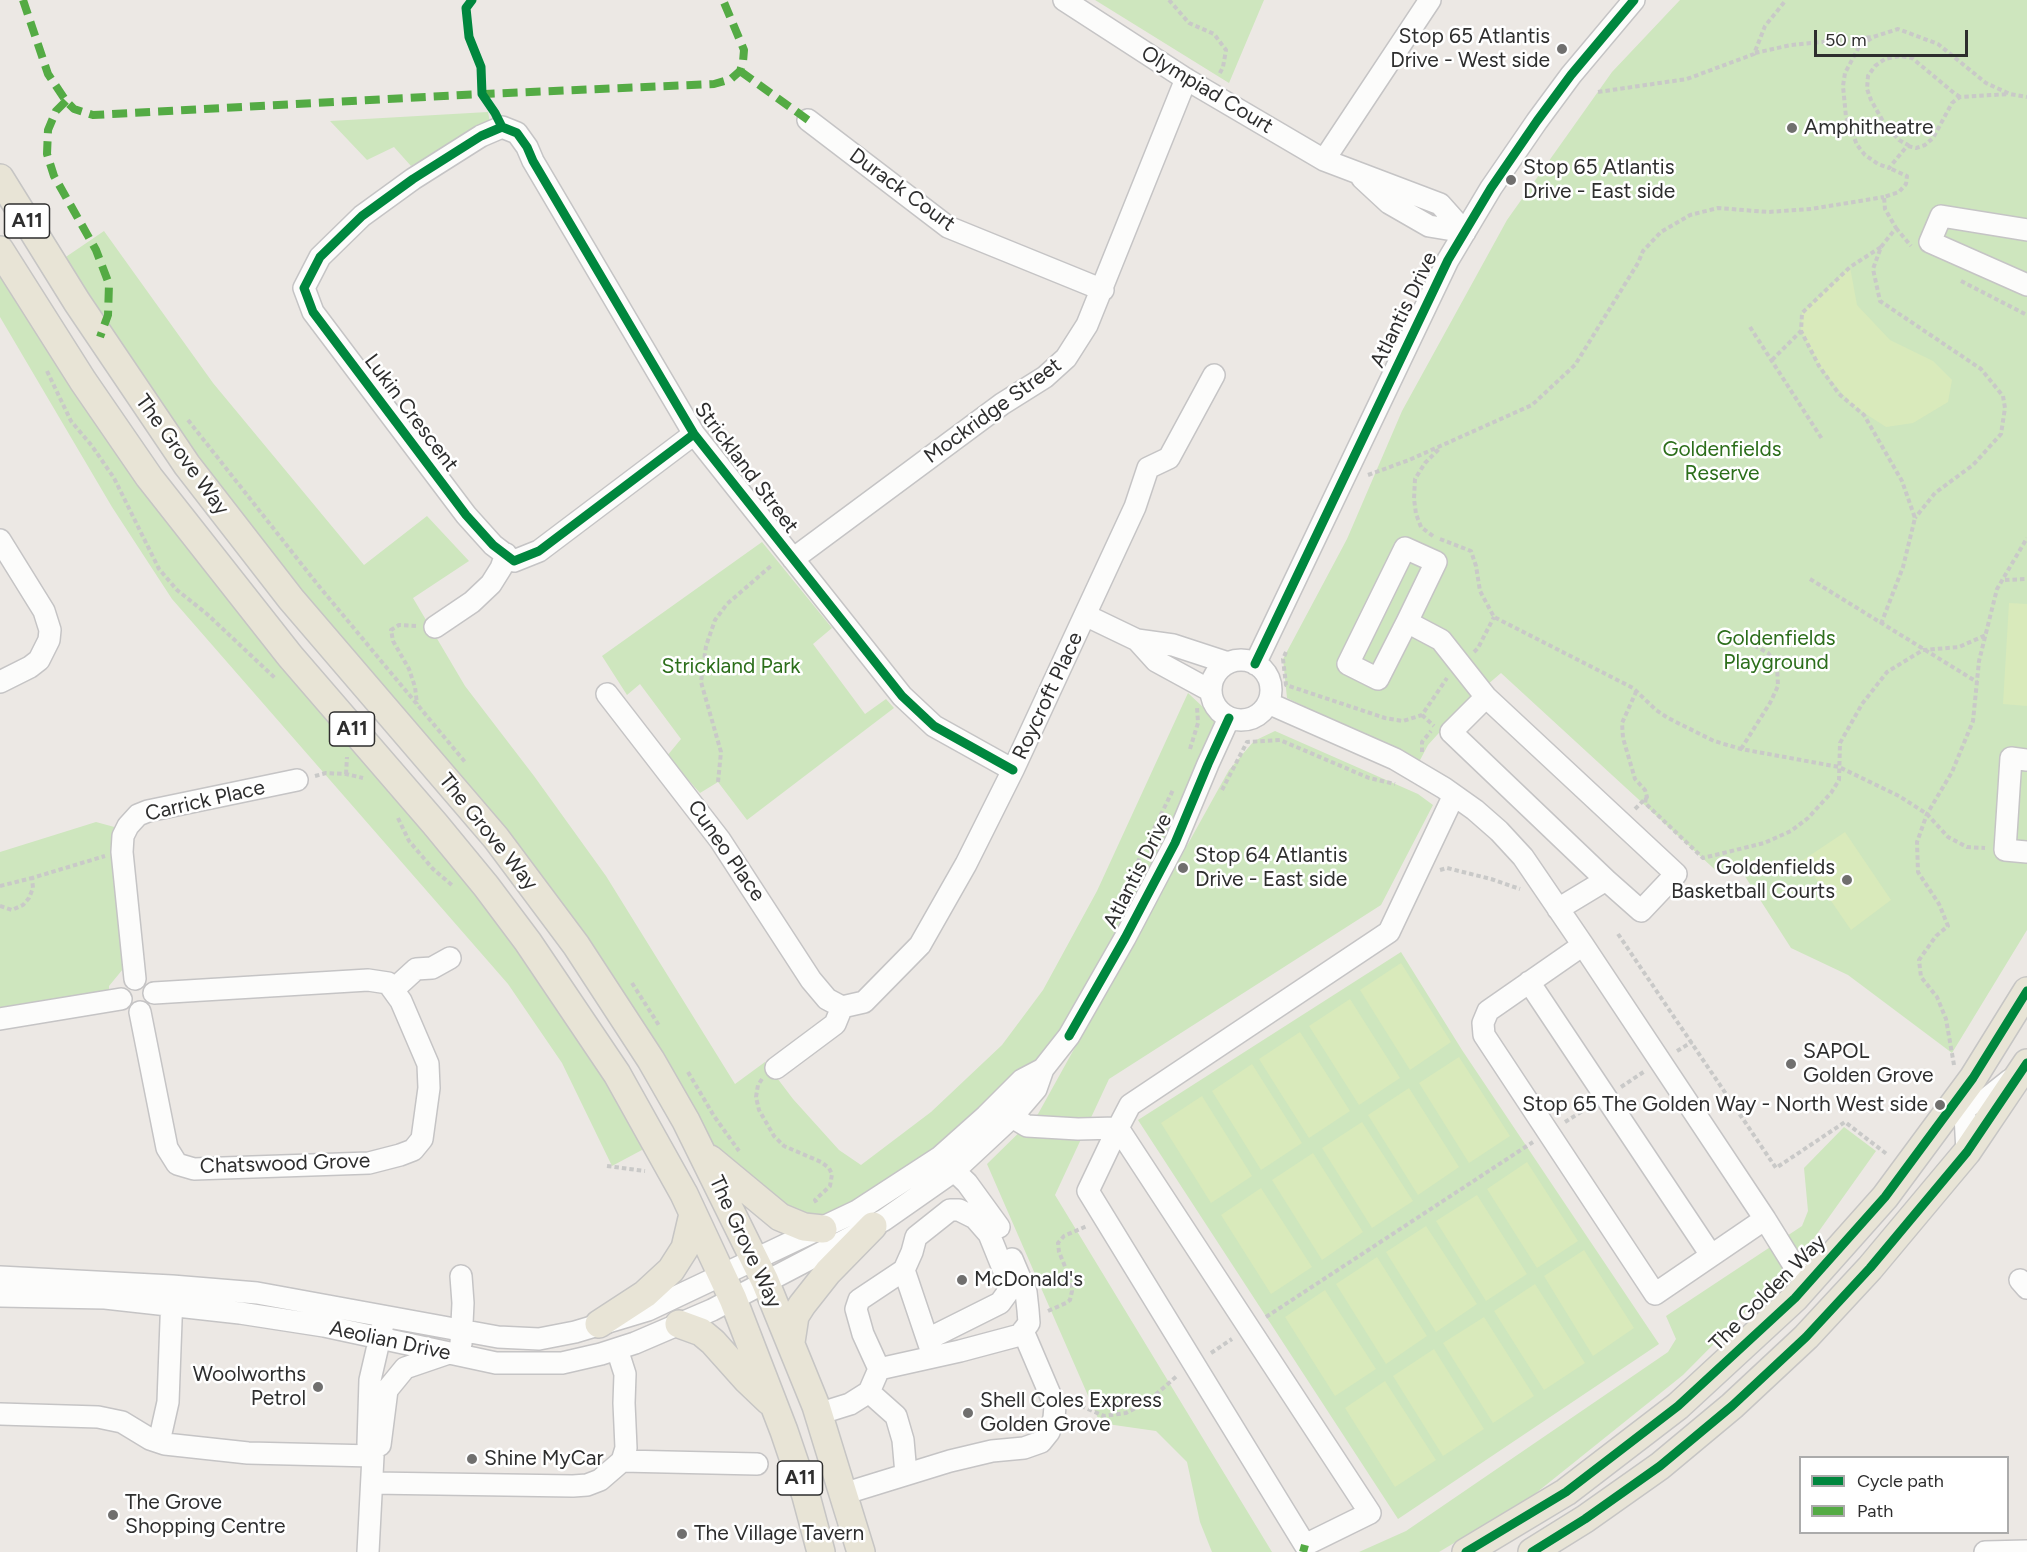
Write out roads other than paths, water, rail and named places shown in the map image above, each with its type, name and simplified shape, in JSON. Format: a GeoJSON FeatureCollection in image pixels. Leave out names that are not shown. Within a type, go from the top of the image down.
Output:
{"type":"FeatureCollection","features":[{"type":"Feature","properties":{"kind":"main road","name":"The Grove Way"},"geometry":{"type":"LineString","coordinates":[[0,178],[77,302],[187,465],[291,599],[496,838],[576,945],[651,1060],[702,1152],[760,1270],[791,1342],[818,1414],[861,1552]]}},
{"type":"Feature","properties":{"kind":"main road","name":"The Grove Way"},"geometry":{"type":"LineString","coordinates":[[0,250],[83,381],[149,477],[290,656],[435,824],[528,942],[617,1074],[693,1214],[728,1288],[775,1406],[806,1496],[821,1552]]}},
{"type":"Feature","properties":{"kind":"main road","name":"The Golden Way"},"geometry":{"type":"LineString","coordinates":[[1466,1552],[1566,1492],[1678,1406],[1795,1298],[1885,1197],[1973,1078],[2027,991]]}},
{"type":"Feature","properties":{"kind":"main road"},"geometry":{"type":"LineString","coordinates":[[1532,1552],[1585,1519],[1660,1466],[1740,1399],[1806,1337],[1870,1268],[1967,1152],[2024,1067]]}},
{"type":"Feature","properties":{"kind":"main road"},"geometry":{"type":"LineString","coordinates":[[702,1152],[780,1217],[804,1227],[820,1218]]}},
{"type":"Feature","properties":{"kind":"main road"},"geometry":{"type":"LineString","coordinates":[[599,1324],[645,1294],[671,1270],[684,1248],[693,1214]]}},
{"type":"Feature","properties":{"kind":"main road"},"geometry":{"type":"LineString","coordinates":[[791,1342],[795,1316],[801,1305],[828,1272],[873,1226]]}},
{"type":"Feature","properties":{"kind":"main road"},"geometry":{"type":"LineString","coordinates":[[679,1324],[701,1332],[713,1342],[747,1380],[775,1406]]}},
{"type":"Feature","properties":{"kind":"street","name":"Olympiad Court"},"geometry":{"type":"LineString","coordinates":[[1064,0],[1186,79],[1324,160],[1440,204],[1465,232]]}},
{"type":"Feature","properties":{"kind":"street"},"geometry":{"type":"LineString","coordinates":[[1324,160],[1430,0]]}},
{"type":"Feature","properties":{"kind":"street","name":"Atlantis Drive"},"geometry":{"type":"LineString","coordinates":[[1255,664],[1448,260],[1491,188],[1544,112],[1571,75],[1634,0]]}},
{"type":"Feature","properties":{"kind":"street","name":"Mockridge Street"},"geometry":{"type":"LineString","coordinates":[[785,560],[1002,404],[1045,377],[1066,358],[1087,326],[1186,79]]}},
{"type":"Feature","properties":{"kind":"street","name":"Durack Court"},"geometry":{"type":"LineString","coordinates":[[808,120],[948,227],[1102,290]]}},
{"type":"Feature","properties":{"kind":"street","name":"Strickland Street"},"geometry":{"type":"LineString","coordinates":[[481,136],[502,126],[517,133],[694,434],[785,560],[902,696],[934,726],[1013,771]]}},
{"type":"Feature","properties":{"kind":"street","name":"Lukin Crescent"},"geometry":{"type":"LineString","coordinates":[[481,136],[413,179],[362,216],[320,257],[304,288],[313,312],[452,497],[493,545],[506,554]]}},
{"type":"Feature","properties":{"kind":"street"},"geometry":{"type":"LineString","coordinates":[[2027,230],[1941,216],[1930,242],[2027,285]]}},
{"type":"Feature","properties":{"kind":"street","name":"Roycroft Place"},"geometry":{"type":"LineString","coordinates":[[842,1007],[864,1002],[921,945],[966,864],[1013,771],[1136,507],[1148,468],[1169,458],[1214,375]]}},
{"type":"Feature","properties":{"kind":"street"},"geometry":{"type":"LineString","coordinates":[[435,627],[472,602],[491,584],[506,554],[514,561],[539,551],[694,434]]}},
{"type":"Feature","properties":{"kind":"street"},"geometry":{"type":"LineString","coordinates":[[0,540],[44,611],[50,630],[49,640],[39,660],[0,682]]}},
{"type":"Feature","properties":{"kind":"street"},"geometry":{"type":"LineString","coordinates":[[1405,549],[1436,562],[1407,622],[1378,679],[1348,664],[1405,549]]}},
{"type":"Feature","properties":{"kind":"street"},"geometry":{"type":"LineString","coordinates":[[1086,615],[1137,640],[1173,645],[1228,663]]}},
{"type":"Feature","properties":{"kind":"street"},"geometry":{"type":"LineString","coordinates":[[1407,622],[1441,640],[1486,697],[1676,874],[1641,911],[1451,732],[1486,697]]}},
{"type":"Feature","properties":{"kind":"street"},"geometry":{"type":"LineString","coordinates":[[1137,640],[1156,661],[1203,686],[1220,712],[1229,718],[1241,720],[1254,717],[1262,712],[1268,703],[1271,691],[1269,680],[1263,669],[1241,660],[1228,663],[1220,669],[1213,680],[1203,686]]}},
{"type":"Feature","properties":{"kind":"street","name":"Cuneo Place"},"geometry":{"type":"LineString","coordinates":[[607,694],[720,840],[811,980],[827,999],[842,1007]]}},
{"type":"Feature","properties":{"kind":"street"},"geometry":{"type":"LineString","coordinates":[[1268,703],[1395,759],[1454,795],[1500,831],[1523,857],[1583,945],[1765,1219],[1806,1285]]}},
{"type":"Feature","properties":{"kind":"street","name":"Atlantis Drive"},"geometry":{"type":"LineString","coordinates":[[760,1270],[873,1226],[947,1164],[1012,1117],[1036,1089],[1043,1069],[1069,1036],[1125,938],[1175,843],[1229,718]]}},
{"type":"Feature","properties":{"kind":"street"},"geometry":{"type":"LineString","coordinates":[[2027,760],[2011,758],[2005,850],[2027,852]]}},
{"type":"Feature","properties":{"kind":"street","name":"Carrick Place"},"geometry":{"type":"LineString","coordinates":[[135,979],[122,852],[123,836],[128,826],[138,815],[148,811],[297,780]]}},
{"type":"Feature","properties":{"kind":"street"},"geometry":{"type":"LineString","coordinates":[[1118,1128],[1370,1513],[1305,1545],[1088,1191],[1118,1128],[1130,1105],[1389,932],[1454,795]]}},
{"type":"Feature","properties":{"kind":"street"},"geometry":{"type":"LineString","coordinates":[[1558,909],[1606,880]]}},
{"type":"Feature","properties":{"kind":"street"},"geometry":{"type":"LineString","coordinates":[[1583,945],[1488,1011],[1483,1023],[1484,1035],[1654,1294],[1765,1219]]}},
{"type":"Feature","properties":{"kind":"street"},"geometry":{"type":"LineString","coordinates":[[154,993],[368,980],[388,983],[393,990],[416,969],[432,968],[450,958]]}},
{"type":"Feature","properties":{"kind":"street"},"geometry":{"type":"LineString","coordinates":[[135,979],[147,982],[154,993],[151,1006],[140,1012],[124,1007],[121,999],[124,984],[135,979]]}},
{"type":"Feature","properties":{"kind":"street"},"geometry":{"type":"LineString","coordinates":[[1529,982],[1711,1255]]}},
{"type":"Feature","properties":{"kind":"street","name":"Chatswood Grove"},"geometry":{"type":"LineString","coordinates":[[140,1012],[167,1148],[177,1164],[194,1169],[369,1162],[413,1150],[422,1139],[429,1088],[428,1064],[401,1001],[393,990]]}},
{"type":"Feature","properties":{"kind":"street"},"geometry":{"type":"LineString","coordinates":[[0,1019],[121,999]]}},
{"type":"Feature","properties":{"kind":"street"},"geometry":{"type":"LineString","coordinates":[[776,1068],[835,1024],[842,1007]]}},
{"type":"Feature","properties":{"kind":"street"},"geometry":{"type":"LineString","coordinates":[[1955,1102],[1972,1104],[1986,1098],[2024,1067]]}},
{"type":"Feature","properties":{"kind":"street","name":"Atlantis Drive"},"geometry":{"type":"LineString","coordinates":[[760,1270],[820,1218],[857,1211],[947,1164],[986,1116],[1022,1080],[1043,1069]]}},
{"type":"Feature","properties":{"kind":"street"},"geometry":{"type":"LineString","coordinates":[[1955,1102],[1965,1115],[1967,1152]]}},
{"type":"Feature","properties":{"kind":"street"},"geometry":{"type":"LineString","coordinates":[[1012,1117],[1027,1126],[1078,1129],[1118,1128]]}},
{"type":"Feature","properties":{"kind":"street"},"geometry":{"type":"LineString","coordinates":[[818,1414],[850,1404],[869,1392],[879,1369],[930,1348],[1020,1335],[1029,1323],[1026,1292],[1000,1229],[973,1190],[947,1164]]}},
{"type":"Feature","properties":{"kind":"street"},"geometry":{"type":"LineString","coordinates":[[879,1369],[863,1334],[856,1309],[860,1300],[908,1261],[916,1237],[950,1210],[959,1210],[975,1218],[990,1234],[1008,1281],[1008,1292],[1000,1303],[949,1329],[930,1348]]}},
{"type":"Feature","properties":{"kind":"street"},"geometry":{"type":"LineString","coordinates":[[908,1261],[930,1348]]}},
{"type":"Feature","properties":{"kind":"street","name":"Aeolian Drive"},"geometry":{"type":"LineString","coordinates":[[0,1277],[171,1296],[240,1313],[324,1326],[496,1363],[562,1363],[617,1349],[679,1324],[728,1288],[760,1270]]}},
{"type":"Feature","properties":{"kind":"street"},"geometry":{"type":"LineString","coordinates":[[373,1456],[380,1445],[387,1390],[405,1368],[453,1355],[462,1330],[461,1276]]}},
{"type":"Feature","properties":{"kind":"street","name":"Aeolian Drive"},"geometry":{"type":"LineString","coordinates":[[0,1296],[105,1298],[257,1293],[498,1337],[539,1339],[575,1332],[728,1288]]}},
{"type":"Feature","properties":{"kind":"street"},"geometry":{"type":"LineString","coordinates":[[159,1442],[168,1402],[171,1296]]}},
{"type":"Feature","properties":{"kind":"street"},"geometry":{"type":"LineString","coordinates":[[368,1552],[373,1456],[368,1443],[370,1380],[385,1315]]}},
{"type":"Feature","properties":{"kind":"street"},"geometry":{"type":"LineString","coordinates":[[843,1494],[950,1461],[992,1451],[1024,1448],[1041,1442],[1049,1432],[1054,1418],[1054,1406],[1023,1331]]}},
{"type":"Feature","properties":{"kind":"street"},"geometry":{"type":"LineString","coordinates":[[372,1483],[587,1485],[600,1480],[622,1461],[626,1448],[625,1374],[617,1349]]}},
{"type":"Feature","properties":{"kind":"street"},"geometry":{"type":"LineString","coordinates":[[869,1392],[896,1416],[903,1440],[906,1474]]}},
{"type":"Feature","properties":{"kind":"street"},"geometry":{"type":"LineString","coordinates":[[0,1414],[98,1417],[122,1422],[159,1442],[248,1453],[373,1456]]}},
{"type":"Feature","properties":{"kind":"street"},"geometry":{"type":"LineString","coordinates":[[622,1461],[757,1464]]}},
{"type":"Feature","properties":{"kind":"street"},"geometry":{"type":"LineString","coordinates":[[1985,1552],[2027,1551]]}},
{"type":"Feature","properties":{"kind":"place","name":"Stop 65 Atlantis Drive - West side"},"geometry":{"type":"Point","coordinates":[1562,49]}},
{"type":"Feature","properties":{"kind":"place","name":"Amphitheatre"},"geometry":{"type":"Point","coordinates":[1792,128]}},
{"type":"Feature","properties":{"kind":"place","name":"Stop 65 Atlantis Drive - East side"},"geometry":{"type":"Point","coordinates":[1511,180]}},
{"type":"Feature","properties":{"kind":"place","name":"Stop 64 Atlantis Drive - East side"},"geometry":{"type":"Point","coordinates":[1183,868]}},
{"type":"Feature","properties":{"kind":"place","name":"Goldenfields Basketball Courts"},"geometry":{"type":"Point","coordinates":[1847,880]}},
{"type":"Feature","properties":{"kind":"place","name":"SAPOL Golden Grove"},"geometry":{"type":"Point","coordinates":[1791,1064]}},
{"type":"Feature","properties":{"kind":"place","name":"Stop 65 The Golden Way - North West side"},"geometry":{"type":"Point","coordinates":[1940,1105]}},
{"type":"Feature","properties":{"kind":"place","name":"McDonald's"},"geometry":{"type":"Point","coordinates":[962,1280]}},
{"type":"Feature","properties":{"kind":"place","name":"Woolworths Petrol"},"geometry":{"type":"Point","coordinates":[318,1387]}},
{"type":"Feature","properties":{"kind":"place","name":"Shell Coles Express Golden Grove"},"geometry":{"type":"Point","coordinates":[968,1413]}},
{"type":"Feature","properties":{"kind":"place","name":"Shine MyCar"},"geometry":{"type":"Point","coordinates":[472,1459]}},
{"type":"Feature","properties":{"kind":"place","name":"The Grove Shopping Centre"},"geometry":{"type":"Point","coordinates":[113,1515]}},
{"type":"Feature","properties":{"kind":"place","name":"The Village Tavern"},"geometry":{"type":"Point","coordinates":[682,1534]}},
{"type":"Feature","properties":{"kind":"park label","name":"Goldenfields Reserve"},"geometry":{"type":"Point","coordinates":[1722,462]}},
{"type":"Feature","properties":{"kind":"park label","name":"Goldenfields Playground"},"geometry":{"type":"Point","coordinates":[1776,651]}},
{"type":"Feature","properties":{"kind":"park label","name":"Strickland Park"},"geometry":{"type":"Point","coordinates":[731,667]}}]}
